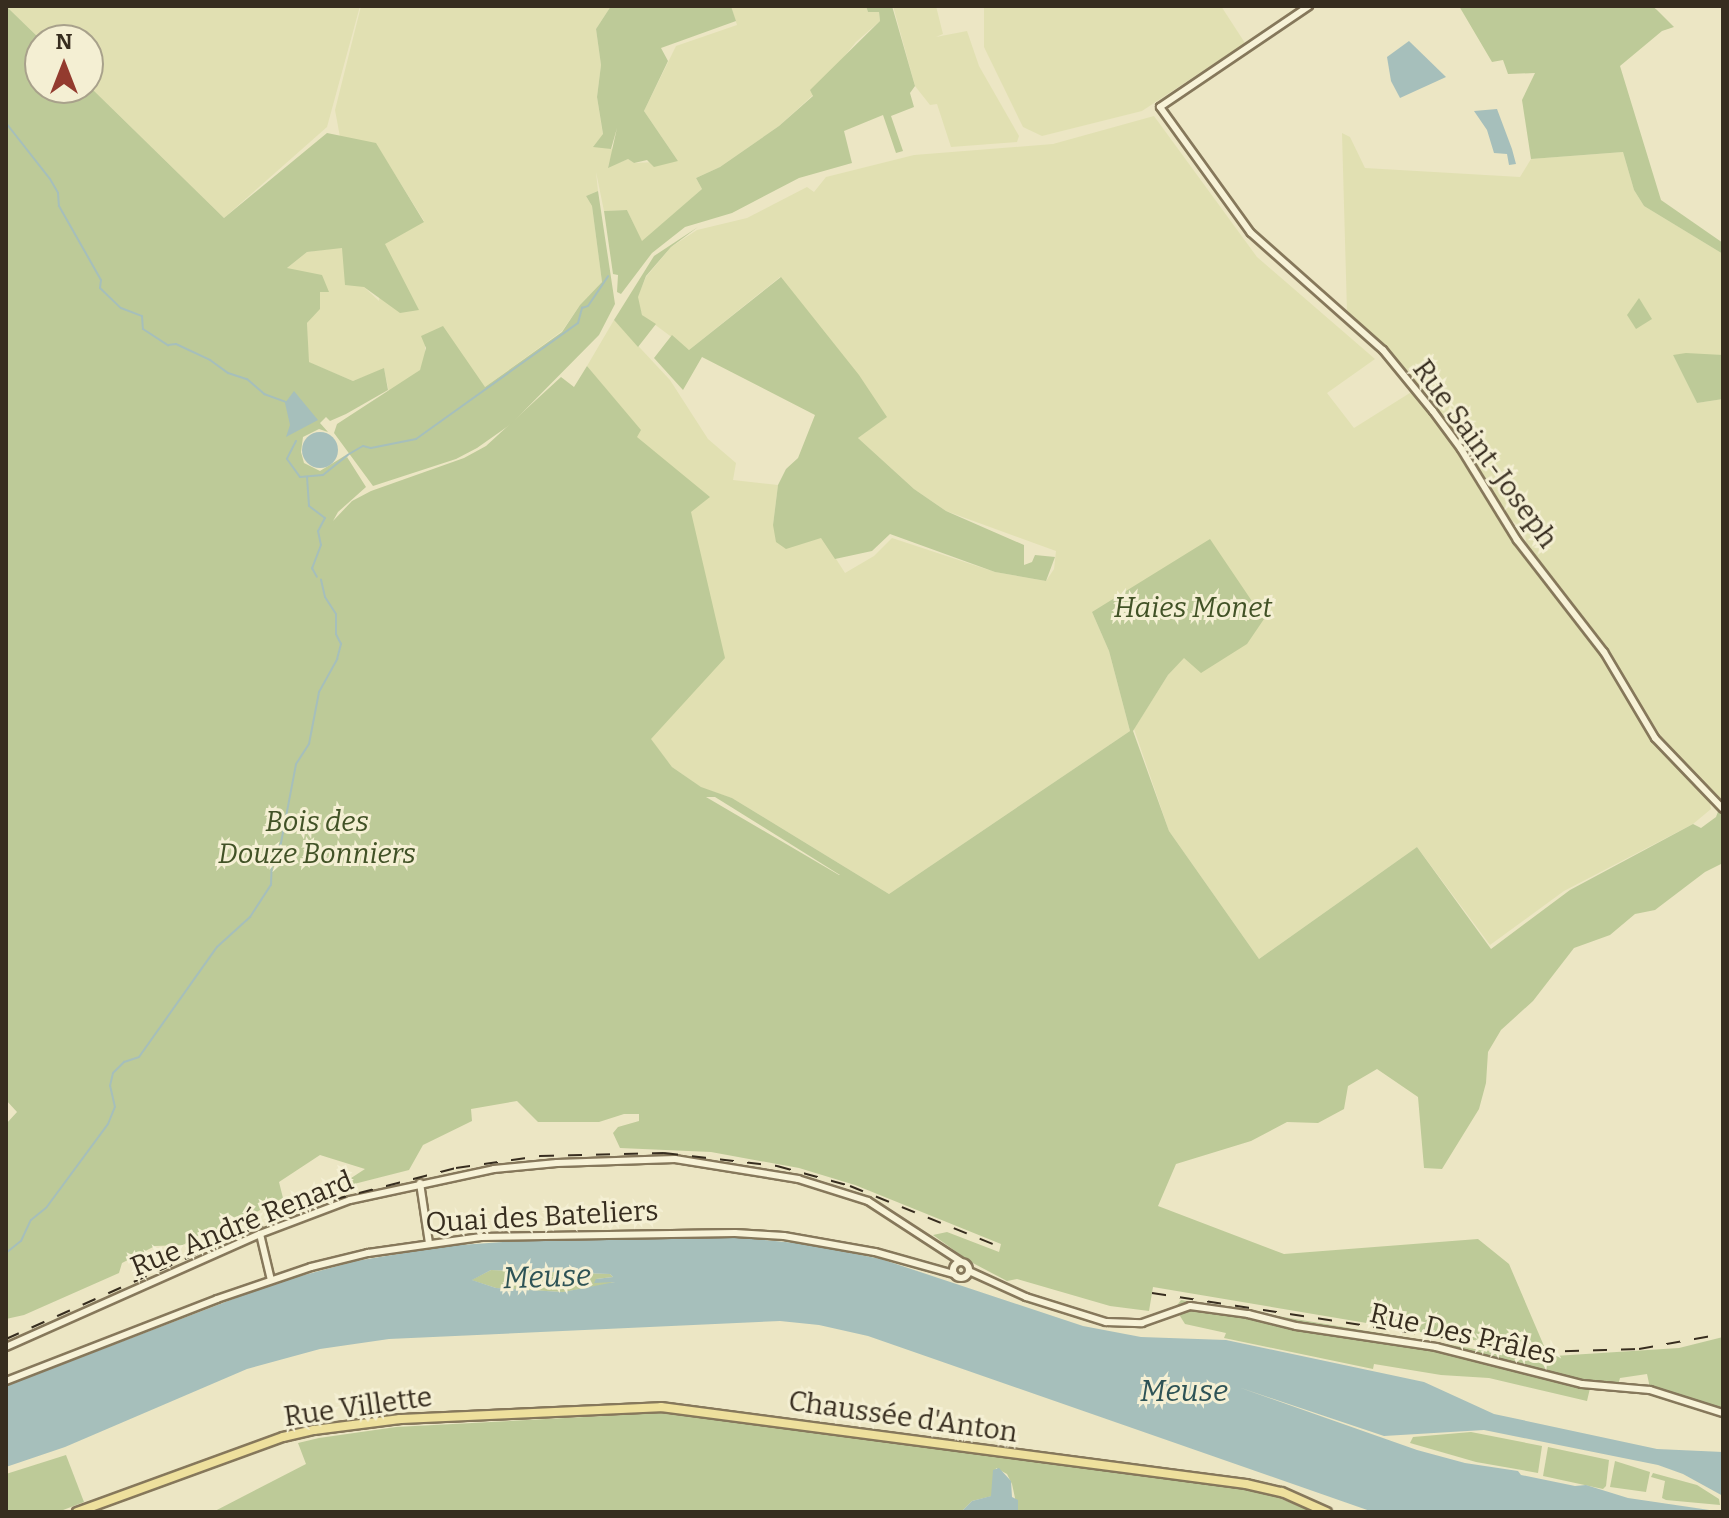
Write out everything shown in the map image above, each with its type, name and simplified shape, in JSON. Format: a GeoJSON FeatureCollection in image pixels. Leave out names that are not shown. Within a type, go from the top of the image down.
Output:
{"type":"FeatureCollection","features":[{"type":"Feature","properties":{"kind":"main road","name":"Chaussée d'Anton"},"geometry":{"type":"LineString","coordinates":[[467,1415],[679,1408],[1246,1484],[1282,1492],[1327,1512]]}},
{"type":"Feature","properties":{"kind":"main road","name":"Rue Villette"},"geometry":{"type":"LineString","coordinates":[[77,1512],[211,1463],[314,1430],[467,1415]]}},
{"type":"Feature","properties":{"kind":"street","name":"Rue Saint-Joseph"},"geometry":{"type":"LineString","coordinates":[[1309,6],[1160,107],[1251,233],[1383,350],[1433,411],[1461,449],[1517,540],[1604,652],[1655,738],[1723,809]]}},
{"type":"Feature","properties":{"kind":"street","name":"Rue André Renard"},"geometry":{"type":"LineString","coordinates":[[6,1347],[260,1234],[350,1200],[494,1169],[571,1162],[675,1159],[798,1179],[868,1201],[960,1261]]}},
{"type":"Feature","properties":{"kind":"street"},"geometry":{"type":"LineString","coordinates":[[420,1183],[429,1243]]}},
{"type":"Feature","properties":{"kind":"street","name":"Quai des Bateliers"},"geometry":{"type":"LineString","coordinates":[[6,1381],[271,1280],[368,1253],[429,1243],[535,1234],[735,1233],[825,1241],[954,1274]]}},
{"type":"Feature","properties":{"kind":"street"},"geometry":{"type":"LineString","coordinates":[[260,1234],[271,1280]]}},
{"type":"Feature","properties":{"kind":"street"},"geometry":{"type":"LineString","coordinates":[[960,1261],[965,1262],[969,1271],[961,1278],[954,1274],[953,1266],[960,1261]]}},
{"type":"Feature","properties":{"kind":"street","name":"Rue Des Prâles"},"geometry":{"type":"LineString","coordinates":[[969,1271],[1026,1297],[1114,1324],[1142,1323],[1190,1306],[1296,1326],[1401,1340],[1582,1384],[1630,1385],[1723,1413]]}},
{"type":"Feature","properties":{"kind":"green space"},"geometry":{"type":"Polygon","coordinates":[[[6,6],[360,6],[327,127],[224,218],[104,101],[104,24],[25,24],[6,6]]]}},
{"type":"Feature","properties":{"kind":"green space","name":"Bois des Douze Bonniers"},"geometry":{"type":"Polygon","coordinates":[[[6,6],[25,24],[24,104],[104,104],[104,101],[224,218],[327,133],[376,143],[424,222],[385,244],[419,310],[400,313],[364,287],[345,285],[342,248],[307,252],[287,268],[322,275],[329,292],[320,292],[320,309],[307,323],[309,362],[353,381],[384,368],[388,390],[330,421],[326,417],[320,423],[328,432],[319,429],[303,437],[301,452],[304,463],[320,471],[346,455],[342,460],[347,457],[366,487],[338,512],[333,521],[352,501],[371,491],[464,458],[486,446],[561,377],[574,387],[587,366],[641,430],[637,437],[710,497],[691,512],[725,658],[651,739],[672,767],[701,787],[732,798],[889,894],[1130,731],[1109,651],[1092,612],[1210,539],[1264,619],[1247,644],[1201,673],[1184,658],[1168,675],[1133,731],[1169,831],[1259,959],[1417,847],[1491,949],[1570,890],[1693,824],[1701,828],[1716,817],[1720,806],[1723,809],[1723,863],[1705,872],[1655,910],[1635,914],[1610,935],[1574,948],[1533,1001],[1501,1030],[1488,1052],[1486,1083],[1479,1109],[1442,1169],[1424,1168],[1418,1097],[1377,1069],[1348,1086],[1344,1109],[1318,1123],[1287,1122],[1251,1141],[1176,1164],[1158,1206],[1284,1254],[1478,1239],[1509,1264],[1544,1346],[1507,1345],[1426,1333],[1153,1287],[1149,1311],[1110,1306],[1017,1279],[1007,1281],[969,1261],[933,1235],[947,1232],[999,1252],[1001,1244],[855,1185],[799,1168],[711,1152],[620,1148],[613,1133],[618,1127],[639,1121],[639,1114],[624,1114],[599,1122],[538,1122],[517,1101],[471,1109],[472,1121],[423,1145],[409,1170],[350,1185],[345,1182],[365,1169],[320,1155],[279,1182],[283,1198],[222,1230],[204,1232],[183,1245],[155,1246],[122,1263],[119,1273],[24,1315],[6,1319],[6,1124],[17,1112],[6,1100],[6,6]],[[706,797],[840,875],[715,797],[706,797]]]}},
{"type":"Feature","properties":{"kind":"green space"},"geometry":{"type":"Polygon","coordinates":[[[361,6],[611,6],[596,29],[601,65],[597,97],[603,135],[594,146],[613,149],[608,167],[628,159],[634,163],[678,161],[644,111],[676,46],[737,25],[731,6],[866,6],[868,12],[879,12],[880,21],[856,42],[813,95],[779,126],[720,167],[696,178],[702,189],[642,242],[627,210],[604,211],[596,172],[598,191],[586,196],[592,206],[602,282],[580,305],[562,331],[485,387],[425,341],[425,360],[420,370],[389,392],[384,369],[353,381],[308,362],[307,323],[319,309],[320,291],[328,292],[287,268],[307,252],[343,247],[364,287],[379,301],[385,243],[424,221],[376,144],[340,137],[335,110],[361,6]]]}},
{"type":"Feature","properties":{"kind":"green space"},"geometry":{"type":"Polygon","coordinates":[[[611,6],[731,6],[736,21],[661,48],[668,61],[644,111],[678,161],[654,167],[647,160],[634,163],[628,159],[608,168],[617,128],[611,149],[593,147],[603,134],[597,97],[601,65],[596,29],[611,6]]]}},
{"type":"Feature","properties":{"kind":"green space"},"geometry":{"type":"Polygon","coordinates":[[[866,6],[892,6],[915,86],[910,93],[914,107],[891,116],[903,151],[896,153],[883,115],[844,131],[852,163],[799,178],[732,213],[685,227],[652,253],[621,294],[617,292],[618,275],[613,274],[604,211],[627,210],[642,241],[702,189],[696,178],[720,167],[779,126],[813,96],[810,90],[880,21],[879,12],[868,12],[866,6]]]}},
{"type":"Feature","properties":{"kind":"green space"},"geometry":{"type":"Polygon","coordinates":[[[893,6],[936,6],[943,34],[936,37],[967,31],[979,66],[1019,136],[1017,142],[951,147],[937,104],[930,105],[915,86],[893,6]]]}},
{"type":"Feature","properties":{"kind":"green space"},"geometry":{"type":"Polygon","coordinates":[[[984,6],[1221,6],[1245,43],[1142,111],[1042,136],[1023,127],[984,47],[984,6]]]}},
{"type":"Feature","properties":{"kind":"green space"},"geometry":{"type":"Polygon","coordinates":[[[1459,6],[1652,6],[1657,10],[1674,27],[1662,31],[1620,66],[1661,200],[1723,243],[1723,254],[1644,206],[1634,190],[1623,152],[1531,159],[1522,100],[1535,73],[1508,74],[1503,60],[1492,62],[1459,6]]]}},
{"type":"Feature","properties":{"kind":"green space","name":"Haies Monet"},"geometry":{"type":"Polygon","coordinates":[[[1154,116],[1257,257],[1375,359],[1327,393],[1354,428],[1413,391],[1461,455],[1511,534],[1599,651],[1649,736],[1710,803],[1711,809],[1693,824],[1564,891],[1490,945],[1417,847],[1259,959],[1169,831],[1134,729],[1168,675],[1184,657],[1247,644],[1092,612],[1109,651],[1130,731],[889,894],[732,798],[702,788],[672,767],[647,735],[636,437],[640,430],[587,366],[614,320],[670,380],[708,439],[736,463],[733,480],[778,485],[773,525],[822,537],[845,573],[874,556],[892,538],[995,572],[1046,581],[1054,569],[1056,551],[946,511],[914,489],[858,438],[886,417],[780,277],[689,350],[642,315],[637,298],[646,277],[671,247],[697,230],[747,218],[807,187],[814,192],[826,177],[914,155],[1053,144],[1154,116]]]}},
{"type":"Feature","properties":{"kind":"green space"},"geometry":{"type":"Polygon","coordinates":[[[1342,133],[1350,137],[1365,168],[1520,177],[1531,159],[1623,152],[1634,190],[1644,206],[1723,254],[1723,355],[1673,355],[1697,403],[1723,399],[1723,803],[1720,806],[1715,795],[1670,750],[1593,631],[1526,544],[1525,531],[1509,518],[1429,397],[1392,352],[1347,312],[1342,133]]]}},
{"type":"Feature","properties":{"kind":"green space"},"geometry":{"type":"Polygon","coordinates":[[[598,191],[615,304],[599,335],[511,424],[477,448],[456,459],[373,486],[334,433],[337,424],[420,370],[426,348],[421,336],[443,326],[485,387],[562,332],[580,305],[602,282],[592,206],[586,196],[598,191]]]}},
{"type":"Feature","properties":{"kind":"green space"},"geometry":{"type":"Polygon","coordinates":[[[698,227],[671,247],[646,276],[638,297],[642,315],[656,324],[638,347],[614,320],[654,256],[698,227]]]}},
{"type":"Feature","properties":{"kind":"green space"},"geometry":{"type":"Polygon","coordinates":[[[781,277],[859,375],[887,417],[858,438],[914,489],[946,511],[1024,545],[1024,565],[1032,562],[1035,555],[1055,557],[1046,581],[995,572],[890,534],[872,551],[835,559],[821,538],[786,549],[776,542],[773,525],[778,485],[786,469],[798,458],[815,415],[702,357],[683,390],[654,358],[672,335],[689,350],[781,277]]]}},
{"type":"Feature","properties":{"kind":"green space"},"geometry":{"type":"Polygon","coordinates":[[[1639,298],[1652,319],[1636,329],[1627,315],[1639,298]]]}},
{"type":"Feature","properties":{"kind":"green space"},"geometry":{"type":"Polygon","coordinates":[[[1673,355],[1723,355],[1723,399],[1697,403],[1673,355]]]}},
{"type":"Feature","properties":{"kind":"green space"},"geometry":{"type":"Polygon","coordinates":[[[491,1270],[610,1274],[613,1277],[596,1279],[615,1283],[563,1292],[496,1288],[471,1280],[491,1270]]]}},
{"type":"Feature","properties":{"kind":"green space"},"geometry":{"type":"Polygon","coordinates":[[[1181,1300],[1539,1357],[1679,1348],[1723,1337],[1723,1408],[1696,1400],[1693,1403],[1650,1388],[1647,1374],[1620,1378],[1618,1385],[1591,1384],[1587,1401],[1489,1378],[1441,1375],[1374,1364],[1373,1369],[1224,1338],[1226,1333],[1185,1324],[1175,1308],[1181,1300]]]}},
{"type":"Feature","properties":{"kind":"green space"},"geometry":{"type":"Polygon","coordinates":[[[660,1413],[1220,1485],[1266,1493],[1314,1512],[1018,1512],[1007,1474],[996,1468],[992,1496],[972,1501],[961,1512],[213,1512],[306,1464],[298,1443],[319,1438],[396,1427],[660,1413]]]}},
{"type":"Feature","properties":{"kind":"green space"},"geometry":{"type":"Polygon","coordinates":[[[1471,1432],[1542,1446],[1538,1473],[1476,1462],[1410,1443],[1413,1437],[1471,1432]]]}},
{"type":"Feature","properties":{"kind":"green space"},"geometry":{"type":"Polygon","coordinates":[[[1548,1447],[1609,1460],[1606,1486],[1603,1489],[1543,1476],[1548,1447]]]}},
{"type":"Feature","properties":{"kind":"green space"},"geometry":{"type":"Polygon","coordinates":[[[66,1455],[84,1502],[58,1512],[6,1512],[6,1474],[66,1455]]]}},
{"type":"Feature","properties":{"kind":"green space"},"geometry":{"type":"Polygon","coordinates":[[[1615,1461],[1650,1472],[1646,1492],[1610,1487],[1615,1461]]]}},
{"type":"Feature","properties":{"kind":"green space"},"geometry":{"type":"Polygon","coordinates":[[[1653,1473],[1697,1485],[1719,1499],[1720,1505],[1666,1500],[1662,1498],[1665,1481],[1651,1477],[1653,1473]]]}},
{"type":"Feature","properties":{"kind":"water"},"geometry":{"type":"Polygon","coordinates":[[[1409,41],[1446,77],[1400,98],[1391,81],[1387,57],[1409,41]]]}},
{"type":"Feature","properties":{"kind":"water"},"geometry":{"type":"Polygon","coordinates":[[[1497,109],[1516,164],[1509,165],[1507,154],[1494,153],[1487,130],[1474,111],[1497,109]]]}},
{"type":"Feature","properties":{"kind":"water"},"geometry":{"type":"Polygon","coordinates":[[[294,391],[318,420],[286,437],[290,425],[285,403],[294,391]]]}},
{"type":"Feature","properties":{"kind":"water"},"geometry":{"type":"Polygon","coordinates":[[[320,432],[333,437],[338,450],[333,463],[320,468],[307,463],[302,450],[307,437],[320,432]]]}},
{"type":"Feature","properties":{"kind":"water","name":"Meuse"},"geometry":{"type":"Polygon","coordinates":[[[591,1236],[734,1237],[806,1244],[881,1259],[1083,1326],[1141,1337],[1226,1340],[1424,1382],[1494,1414],[1657,1449],[1723,1452],[1723,1496],[1683,1474],[1658,1465],[1484,1430],[1384,1436],[1238,1387],[1417,1450],[1465,1463],[1518,1471],[1521,1475],[1575,1486],[1586,1485],[1628,1498],[1723,1512],[1373,1512],[868,1336],[819,1325],[780,1321],[389,1339],[320,1349],[247,1369],[65,1447],[6,1467],[6,1386],[275,1283],[356,1261],[446,1246],[591,1236]],[[491,1270],[472,1280],[496,1288],[563,1292],[615,1282],[594,1283],[596,1279],[613,1277],[610,1274],[491,1270]]]}},
{"type":"Feature","properties":{"kind":"water"},"geometry":{"type":"Polygon","coordinates":[[[999,1468],[1011,1481],[1012,1497],[1018,1500],[1018,1512],[961,1512],[972,1501],[991,1496],[993,1470],[999,1468]]]}},
{"type":"Feature","properties":{"kind":"waterway"},"geometry":{"type":"LineString","coordinates":[[6,123],[58,193],[59,206],[101,280],[100,288],[121,308],[142,316],[143,329],[168,345],[176,344],[210,360],[228,373],[247,379],[264,394],[286,402]]}},
{"type":"Feature","properties":{"kind":"waterway"},"geometry":{"type":"LineString","coordinates":[[349,454],[363,446],[371,448],[416,439],[578,323],[582,308],[588,306],[608,276]]}},
{"type":"Feature","properties":{"kind":"waterway"},"geometry":{"type":"LineString","coordinates":[[296,441],[287,459],[300,477],[323,475],[348,455]]}},
{"type":"Feature","properties":{"kind":"waterway"},"geometry":{"type":"LineString","coordinates":[[307,477],[309,506],[325,518],[318,531],[321,545],[312,568],[317,577]]}},
{"type":"Feature","properties":{"kind":"waterway"},"geometry":{"type":"LineString","coordinates":[[6,1253],[21,1241],[31,1220],[46,1208],[108,1124],[115,1107],[110,1086],[113,1073],[124,1062],[139,1057],[217,947],[250,917],[271,885],[272,861],[281,843],[296,764],[309,744],[319,692],[337,659],[341,644],[336,634],[336,614],[325,597],[321,579]]}},
{"type":"Feature","properties":{"kind":"railway"},"geometry":{"type":"LineString","coordinates":[[6,1339],[250,1230],[332,1200],[456,1168],[540,1156],[664,1153],[777,1166],[850,1186],[1005,1249]]}},
{"type":"Feature","properties":{"kind":"railway"},"geometry":{"type":"LineString","coordinates":[[1152,1293],[1537,1352],[1639,1349],[1723,1334]]}}]}
